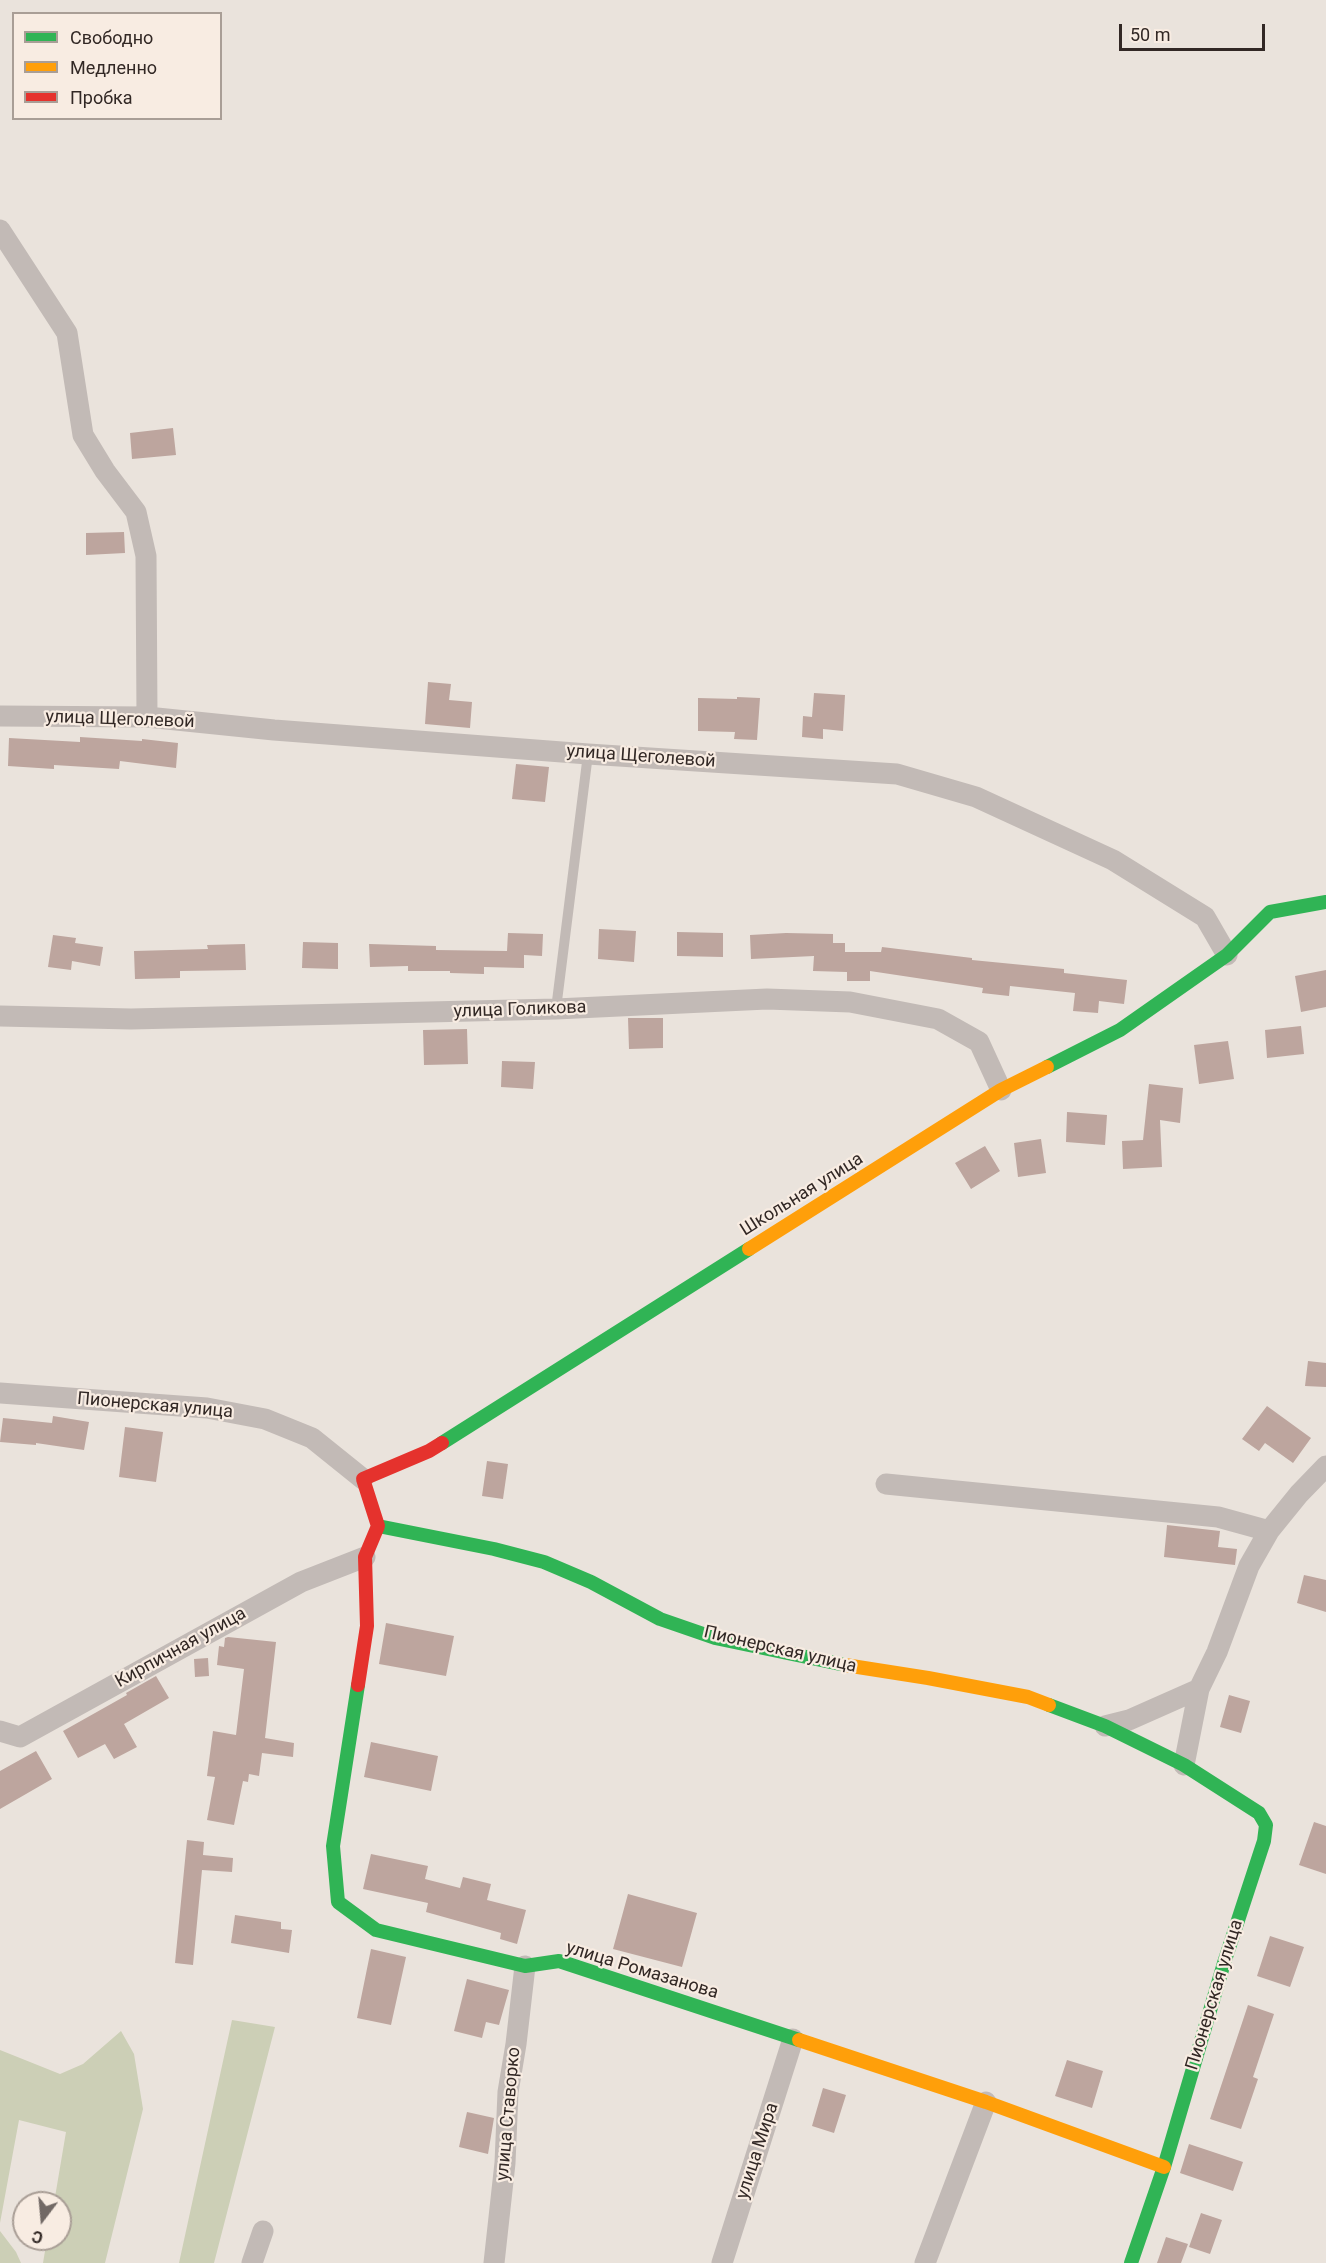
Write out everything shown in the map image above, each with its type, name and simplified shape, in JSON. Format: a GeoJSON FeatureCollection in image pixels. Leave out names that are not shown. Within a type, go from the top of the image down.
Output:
{"type":"FeatureCollection","features":[{"type":"Feature","properties":{"kind":"street"},"geometry":{"type":"LineString","coordinates":[[0,230],[67,333],[83,435],[105,471],[136,512],[146,556],[147,717]]}},
{"type":"Feature","properties":{"kind":"street","name":"улица Щеголевой"},"geometry":{"type":"LineString","coordinates":[[0,716],[147,717],[274,730],[588,754],[897,774],[976,798],[1113,860],[1205,917],[1227,956]]}},
{"type":"Feature","properties":{"kind":"street","name":"Школьная улица"},"geometry":{"type":"LineString","coordinates":[[363,1479],[429,1452],[1001,1090],[1120,1030],[1227,956],[1270,912],[1326,902]]}},
{"type":"Feature","properties":{"kind":"street","name":"улица Голикова"},"geometry":{"type":"LineString","coordinates":[[0,1016],[131,1019],[556,1010],[767,999],[850,1002],[938,1019],[979,1042],[1001,1090]]}},
{"type":"Feature","properties":{"kind":"street","name":"Пионерская улица"},"geometry":{"type":"LineString","coordinates":[[0,1393],[207,1408],[265,1419],[312,1438],[363,1479]]}},
{"type":"Feature","properties":{"kind":"street"},"geometry":{"type":"LineString","coordinates":[[1184,1765],[1199,1689],[1217,1652],[1249,1566],[1269,1531],[1299,1494],[1326,1466]]}},
{"type":"Feature","properties":{"kind":"street"},"geometry":{"type":"LineString","coordinates":[[363,1479],[378,1526],[364,1557]]}},
{"type":"Feature","properties":{"kind":"street"},"geometry":{"type":"LineString","coordinates":[[886,1484],[1218,1517],[1269,1531]]}},
{"type":"Feature","properties":{"kind":"street","name":"Пионерская улица"},"geometry":{"type":"LineString","coordinates":[[378,1526],[494,1549],[544,1562],[591,1582],[660,1619],[715,1638],[858,1668],[1028,1697],[1105,1725],[1184,1765],[1259,1813],[1266,1825],[1264,1841],[1224,1963],[1164,2167],[1131,2263]]}},
{"type":"Feature","properties":{"kind":"street","name":"Кирпичная улица"},"geometry":{"type":"LineString","coordinates":[[0,1749],[10,1734],[301,1582],[364,1557]]}},
{"type":"Feature","properties":{"kind":"street","name":"улица Ромазанова"},"geometry":{"type":"LineString","coordinates":[[364,1557],[367,1626],[333,1846],[338,1902],[376,1930],[525,1966],[559,1961],[986,2102],[1164,2167]]}},
{"type":"Feature","properties":{"kind":"street"},"geometry":{"type":"LineString","coordinates":[[1105,1725],[1129,1720],[1199,1689]]}},
{"type":"Feature","properties":{"kind":"street","name":"улица Ставорко"},"geometry":{"type":"LineString","coordinates":[[494,2263],[506,2163],[508,2092],[525,1966]]}},
{"type":"Feature","properties":{"kind":"street","name":"улица Мира"},"geometry":{"type":"LineString","coordinates":[[722,2263],[794,2039]]}},
{"type":"Feature","properties":{"kind":"street"},"geometry":{"type":"LineString","coordinates":[[925,2263],[986,2102]]}},
{"type":"Feature","properties":{"kind":"street"},"geometry":{"type":"LineString","coordinates":[[252,2263],[263,2231]]}},
{"type":"Feature","properties":{"kind":"lane"},"geometry":{"type":"LineString","coordinates":[[556,1010],[588,754]]}},
{"type":"Feature","properties":{"kind":"green space"},"geometry":{"type":"Polygon","coordinates":[[[232,2020],[275,2027],[214,2263],[179,2263],[232,2020]]]}},
{"type":"Feature","properties":{"kind":"green space"},"geometry":{"type":"Polygon","coordinates":[[[121,2031],[134,2054],[143,2109],[105,2263],[43,2263],[45,2251],[72,2251],[72,2191],[56,2191],[66,2132],[19,2120],[0,2223],[0,2050],[60,2074],[83,2064],[121,2031]]]}},
{"type":"Feature","properties":{"kind":"green space"},"geometry":{"type":"Polygon","coordinates":[[[0,2231],[12,2247],[12,2251],[16,2252],[21,2263],[0,2263],[0,2231]]]}},
{"type":"Feature","properties":{"kind":"building"},"geometry":{"type":"Polygon","coordinates":[[[173,428],[176,455],[132,459],[130,433],[173,428]]]}},
{"type":"Feature","properties":{"kind":"building"},"geometry":{"type":"Polygon","coordinates":[[[124,532],[125,553],[86,555],[86,533],[124,532]]]}},
{"type":"Feature","properties":{"kind":"building"},"geometry":{"type":"Polygon","coordinates":[[[428,682],[451,684],[449,700],[472,702],[470,728],[425,724],[428,682]]]}},
{"type":"Feature","properties":{"kind":"building"},"geometry":{"type":"Polygon","coordinates":[[[814,693],[845,695],[843,731],[823,729],[823,739],[802,737],[803,716],[812,717],[814,693]]]}},
{"type":"Feature","properties":{"kind":"building"},"geometry":{"type":"Polygon","coordinates":[[[737,697],[760,698],[757,740],[734,739],[735,732],[698,731],[698,698],[737,699],[737,697]]]}},
{"type":"Feature","properties":{"kind":"building"},"geometry":{"type":"Polygon","coordinates":[[[80,737],[178,743],[176,768],[120,761],[119,769],[54,765],[54,769],[8,766],[9,738],[80,742],[80,737]]]}},
{"type":"Feature","properties":{"kind":"building"},"geometry":{"type":"Polygon","coordinates":[[[516,764],[549,767],[545,802],[512,799],[516,764]]]}},
{"type":"Feature","properties":{"kind":"building"},"geometry":{"type":"Polygon","coordinates":[[[599,929],[636,931],[634,962],[598,959],[599,929]]]}},
{"type":"Feature","properties":{"kind":"building"},"geometry":{"type":"Polygon","coordinates":[[[677,932],[723,933],[723,957],[677,956],[677,932]]]}},
{"type":"Feature","properties":{"kind":"building"},"geometry":{"type":"Polygon","coordinates":[[[508,933],[543,934],[542,956],[524,955],[524,968],[484,967],[484,974],[408,971],[408,966],[370,967],[369,944],[436,946],[436,950],[507,951],[508,933]]]}},
{"type":"Feature","properties":{"kind":"building"},"geometry":{"type":"Polygon","coordinates":[[[833,934],[833,943],[845,943],[845,952],[881,952],[882,947],[972,958],[972,960],[1064,969],[1064,973],[1127,980],[1124,1004],[1099,1001],[1098,1013],[1073,1011],[1075,993],[1010,986],[1009,996],[982,993],[983,988],[870,971],[870,981],[847,981],[847,972],[813,971],[814,956],[751,959],[750,935],[833,934]]]}},
{"type":"Feature","properties":{"kind":"building"},"geometry":{"type":"Polygon","coordinates":[[[53,935],[76,938],[75,943],[103,947],[100,966],[72,961],[71,970],[48,967],[53,935]]]}},
{"type":"Feature","properties":{"kind":"building"},"geometry":{"type":"Polygon","coordinates":[[[303,942],[338,943],[338,969],[302,968],[303,942]]]}},
{"type":"Feature","properties":{"kind":"building"},"geometry":{"type":"Polygon","coordinates":[[[245,944],[246,970],[180,971],[180,978],[135,979],[134,951],[208,949],[207,945],[245,944]]]}},
{"type":"Feature","properties":{"kind":"building"},"geometry":{"type":"Polygon","coordinates":[[[1326,970],[1326,1007],[1301,1012],[1295,976],[1326,970]]]}},
{"type":"Feature","properties":{"kind":"building"},"geometry":{"type":"Polygon","coordinates":[[[628,1018],[663,1018],[663,1048],[629,1049],[628,1018]]]}},
{"type":"Feature","properties":{"kind":"building"},"geometry":{"type":"Polygon","coordinates":[[[1301,1026],[1304,1054],[1267,1058],[1265,1030],[1301,1026]]]}},
{"type":"Feature","properties":{"kind":"building"},"geometry":{"type":"Polygon","coordinates":[[[467,1029],[468,1064],[424,1065],[423,1030],[467,1029]]]}},
{"type":"Feature","properties":{"kind":"building"},"geometry":{"type":"Polygon","coordinates":[[[1228,1041],[1234,1079],[1199,1084],[1194,1045],[1228,1041]]]}},
{"type":"Feature","properties":{"kind":"building"},"geometry":{"type":"Polygon","coordinates":[[[502,1061],[535,1062],[533,1089],[501,1087],[502,1061]]]}},
{"type":"Feature","properties":{"kind":"building"},"geometry":{"type":"Polygon","coordinates":[[[1149,1084],[1183,1088],[1180,1123],[1160,1120],[1162,1167],[1123,1169],[1122,1141],[1143,1140],[1149,1084]]]}},
{"type":"Feature","properties":{"kind":"building"},"geometry":{"type":"Polygon","coordinates":[[[1067,1112],[1107,1115],[1105,1145],[1066,1142],[1067,1112]]]}},
{"type":"Feature","properties":{"kind":"building"},"geometry":{"type":"Polygon","coordinates":[[[1041,1139],[1046,1173],[1018,1177],[1014,1143],[1041,1139]]]}},
{"type":"Feature","properties":{"kind":"building"},"geometry":{"type":"Polygon","coordinates":[[[985,1146],[1000,1171],[971,1189],[955,1163],[985,1146]]]}},
{"type":"Feature","properties":{"kind":"building"},"geometry":{"type":"Polygon","coordinates":[[[1308,1361],[1326,1363],[1326,1387],[1305,1386],[1308,1361]]]}},
{"type":"Feature","properties":{"kind":"building"},"geometry":{"type":"Polygon","coordinates":[[[1267,1406],[1311,1438],[1293,1463],[1265,1443],[1259,1451],[1242,1439],[1267,1406]]]}},
{"type":"Feature","properties":{"kind":"building"},"geometry":{"type":"Polygon","coordinates":[[[53,1416],[89,1422],[84,1450],[36,1443],[36,1445],[0,1442],[3,1418],[52,1423],[53,1416]]]}},
{"type":"Feature","properties":{"kind":"building"},"geometry":{"type":"Polygon","coordinates":[[[125,1427],[163,1432],[156,1482],[119,1477],[125,1427]]]}},
{"type":"Feature","properties":{"kind":"building"},"geometry":{"type":"Polygon","coordinates":[[[487,1461],[508,1464],[503,1499],[482,1496],[487,1461]]]}},
{"type":"Feature","properties":{"kind":"building"},"geometry":{"type":"Polygon","coordinates":[[[1167,1525],[1220,1531],[1218,1547],[1237,1549],[1235,1565],[1164,1557],[1167,1525]]]}},
{"type":"Feature","properties":{"kind":"building"},"geometry":{"type":"Polygon","coordinates":[[[1304,1575],[1326,1580],[1326,1612],[1297,1603],[1304,1575]]]}},
{"type":"Feature","properties":{"kind":"building"},"geometry":{"type":"Polygon","coordinates":[[[386,1623],[454,1636],[446,1676],[379,1664],[386,1623]]]}},
{"type":"Feature","properties":{"kind":"building"},"geometry":{"type":"Polygon","coordinates":[[[225,1638],[276,1642],[265,1738],[294,1743],[293,1757],[262,1753],[259,1776],[249,1774],[248,1782],[243,1781],[234,1825],[207,1820],[215,1777],[207,1776],[213,1731],[236,1735],[244,1669],[217,1665],[219,1646],[224,1647],[225,1638]]]}},
{"type":"Feature","properties":{"kind":"building"},"geometry":{"type":"Polygon","coordinates":[[[208,1658],[209,1676],[195,1677],[194,1659],[208,1658]]]}},
{"type":"Feature","properties":{"kind":"building"},"geometry":{"type":"Polygon","coordinates":[[[156,1676],[169,1698],[124,1724],[137,1747],[114,1759],[105,1744],[78,1758],[63,1731],[156,1676]]]}},
{"type":"Feature","properties":{"kind":"building"},"geometry":{"type":"Polygon","coordinates":[[[1229,1695],[1250,1701],[1241,1733],[1220,1727],[1229,1695]]]}},
{"type":"Feature","properties":{"kind":"building"},"geometry":{"type":"Polygon","coordinates":[[[371,1742],[438,1756],[431,1791],[364,1777],[371,1742]]]}},
{"type":"Feature","properties":{"kind":"building"},"geometry":{"type":"Polygon","coordinates":[[[36,1751],[52,1779],[0,1809],[0,1771],[36,1751]]]}},
{"type":"Feature","properties":{"kind":"building"},"geometry":{"type":"Polygon","coordinates":[[[1314,1822],[1326,1826],[1326,1874],[1299,1865],[1314,1822]]]}},
{"type":"Feature","properties":{"kind":"building"},"geometry":{"type":"Polygon","coordinates":[[[187,1840],[204,1842],[203,1855],[233,1858],[232,1872],[202,1870],[193,1965],[175,1963],[187,1840]]]}},
{"type":"Feature","properties":{"kind":"building"},"geometry":{"type":"Polygon","coordinates":[[[371,1854],[428,1866],[425,1879],[460,1888],[463,1877],[491,1884],[487,1900],[526,1910],[517,1944],[500,1939],[501,1933],[426,1912],[428,1903],[363,1889],[371,1854]]]}},
{"type":"Feature","properties":{"kind":"building"},"geometry":{"type":"Polygon","coordinates":[[[628,1894],[697,1913],[682,1967],[613,1949],[628,1894]]]}},
{"type":"Feature","properties":{"kind":"building"},"geometry":{"type":"Polygon","coordinates":[[[235,1915],[281,1922],[281,1929],[292,1930],[289,1953],[231,1943],[235,1915]]]}},
{"type":"Feature","properties":{"kind":"building"},"geometry":{"type":"Polygon","coordinates":[[[1270,1936],[1304,1947],[1290,1987],[1257,1976],[1270,1936]]]}},
{"type":"Feature","properties":{"kind":"building"},"geometry":{"type":"Polygon","coordinates":[[[371,1949],[406,1957],[391,2025],[357,2018],[371,1949]]]}},
{"type":"Feature","properties":{"kind":"building"},"geometry":{"type":"Polygon","coordinates":[[[467,1979],[509,1990],[499,2025],[486,2022],[482,2038],[454,2031],[467,1979]]]}},
{"type":"Feature","properties":{"kind":"building"},"geometry":{"type":"Polygon","coordinates":[[[1248,2005],[1274,2014],[1253,2077],[1258,2079],[1241,2129],[1210,2119],[1248,2005]]]}},
{"type":"Feature","properties":{"kind":"building"},"geometry":{"type":"Polygon","coordinates":[[[1067,2060],[1103,2071],[1092,2108],[1055,2096],[1067,2060]]]}},
{"type":"Feature","properties":{"kind":"building"},"geometry":{"type":"Polygon","coordinates":[[[823,2088],[846,2095],[834,2133],[812,2126],[823,2088]]]}},
{"type":"Feature","properties":{"kind":"building"},"geometry":{"type":"Polygon","coordinates":[[[467,2112],[494,2118],[488,2154],[459,2147],[467,2112]]]}},
{"type":"Feature","properties":{"kind":"building"},"geometry":{"type":"Polygon","coordinates":[[[1189,2144],[1243,2162],[1233,2191],[1180,2173],[1189,2144]]]}},
{"type":"Feature","properties":{"kind":"building"},"geometry":{"type":"Polygon","coordinates":[[[1201,2213],[1222,2220],[1210,2254],[1189,2247],[1201,2213]]]}},
{"type":"Feature","properties":{"kind":"building"},"geometry":{"type":"Polygon","coordinates":[[[1166,2237],[1188,2244],[1181,2263],[1157,2263],[1166,2237]]]}},
{"type":"Feature","properties":{"kind":"traffic: fast"},"geometry":{"type":"LineString","coordinates":[[1047,1067],[1120,1030],[1227,955],[1270,912],[1326,902]]}},
{"type":"Feature","properties":{"kind":"traffic: fast"},"geometry":{"type":"LineString","coordinates":[[442,1443],[749,1249]]}},
{"type":"Feature","properties":{"kind":"traffic: fast"},"geometry":{"type":"LineString","coordinates":[[378,1526],[494,1549],[544,1562],[591,1582],[660,1619],[715,1638],[845,1665]]}},
{"type":"Feature","properties":{"kind":"traffic: fast"},"geometry":{"type":"LineString","coordinates":[[358,1685],[333,1846],[338,1902],[376,1930],[525,1966],[559,1961],[799,2040]]}},
{"type":"Feature","properties":{"kind":"traffic: fast"},"geometry":{"type":"LineString","coordinates":[[1049,1705],[1105,1726],[1184,1765],[1259,1813],[1266,1825],[1264,1841],[1224,1963],[1164,2167],[1131,2263]]}},
{"type":"Feature","properties":{"kind":"traffic: slow"},"geometry":{"type":"LineString","coordinates":[[749,1249],[1001,1090],[1047,1067]]}},
{"type":"Feature","properties":{"kind":"traffic: slow"},"geometry":{"type":"LineString","coordinates":[[845,1665],[1028,1697],[1049,1705]]}},
{"type":"Feature","properties":{"kind":"traffic: slow"},"geometry":{"type":"LineString","coordinates":[[799,2040],[986,2102],[1164,2167]]}},
{"type":"Feature","properties":{"kind":"traffic: jam"},"geometry":{"type":"LineString","coordinates":[[358,1685],[367,1626],[365,1557],[378,1526],[363,1479],[429,1451],[442,1443]]}}]}
